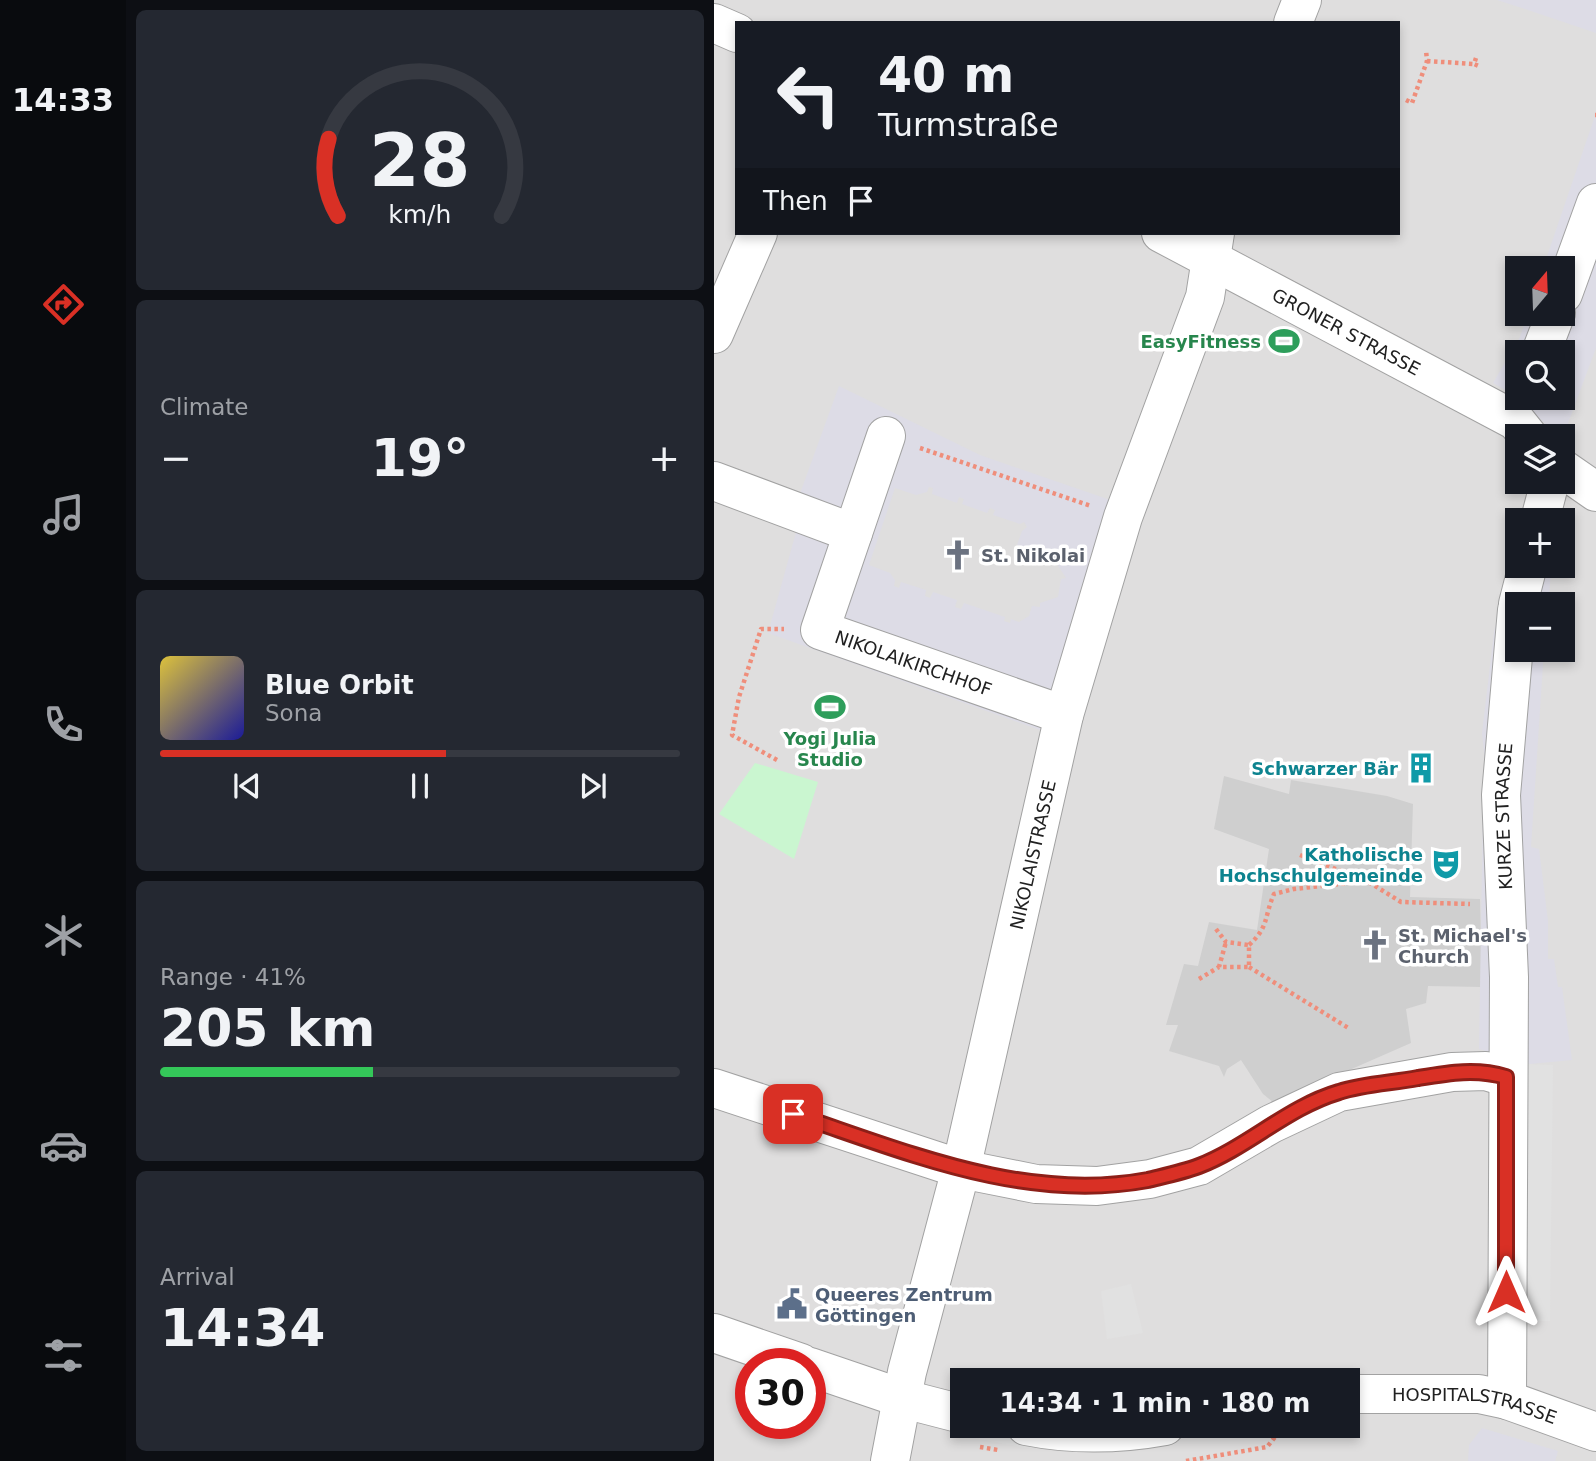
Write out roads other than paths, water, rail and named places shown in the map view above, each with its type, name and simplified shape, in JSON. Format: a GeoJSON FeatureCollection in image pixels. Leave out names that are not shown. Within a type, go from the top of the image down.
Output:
{"type":"FeatureCollection","features":[{"type":"Feature","properties":{"kind":"street"},"geometry":{"type":"LineString","coordinates":[[1294,21],[1302,0]]}},
{"type":"Feature","properties":{"kind":"street"},"geometry":{"type":"LineString","coordinates":[[714,23],[735,32]]}},
{"type":"Feature","properties":{"kind":"street"},"geometry":{"type":"LineString","coordinates":[[1575,261],[1596,203]]}},
{"type":"Feature","properties":{"kind":"street"},"geometry":{"type":"LineString","coordinates":[[714,334],[757,235]]}},
{"type":"Feature","properties":{"kind":"street","name":"GRONER STRASSE"},"geometry":{"type":"LineString","coordinates":[[1168,235],[1213,247],[1523,418]]}},
{"type":"Feature","properties":{"kind":"street","name":"NIKOLAISTRASSE"},"geometry":{"type":"LineString","coordinates":[[890,1461],[904,1399],[907,1372],[961,1169],[1064,715],[1124,517],[1205,297],[1213,247]]}},
{"type":"Feature","properties":{"kind":"street","name":"NIKOLAIKIRCHHOF"},"geometry":{"type":"LineString","coordinates":[[886,436],[820,630],[1064,715]]}},
{"type":"Feature","properties":{"kind":"street"},"geometry":{"type":"LineString","coordinates":[[1575,477],[1596,492]]}},
{"type":"Feature","properties":{"kind":"street"},"geometry":{"type":"LineString","coordinates":[[714,481],[853,533]]}},
{"type":"Feature","properties":{"kind":"street","name":"KURZE STRASSE"},"geometry":{"type":"LineString","coordinates":[[1507,1400],[1506,1077],[1509,976],[1501,794],[1512,662]]}},
{"type":"Feature","properties":{"kind":"street"},"geometry":{"type":"LineString","coordinates":[[729,1093],[961,1169],[1010,1180],[1066,1186],[1150,1179],[1199,1166],[1272,1124],[1339,1092],[1452,1072],[1486,1071],[1506,1077]]}},
{"type":"Feature","properties":{"kind":"street"},"geometry":{"type":"LineString","coordinates":[[714,1333],[758,1348]]}},
{"type":"Feature","properties":{"kind":"street"},"geometry":{"type":"LineString","coordinates":[[826,1372],[904,1399],[950,1411]]}},
{"type":"Feature","properties":{"kind":"street","name":"HOSPITALSTRASSE"},"geometry":{"type":"LineString","coordinates":[[1360,1394],[1479,1394],[1507,1400],[1596,1432]]}},
{"type":"Feature","properties":{"kind":"place","name":"EasyFitness"},"geometry":{"type":"Point","coordinates":[1284,341]}},
{"type":"Feature","properties":{"kind":"place","name":"St. Nikolai"},"geometry":{"type":"Point","coordinates":[958,555]}},
{"type":"Feature","properties":{"kind":"place","name":"Yogi Julia Studio"},"geometry":{"type":"Point","coordinates":[830,707]}},
{"type":"Feature","properties":{"kind":"place","name":"Schwarzer Bär"},"geometry":{"type":"Point","coordinates":[1421,768]}},
{"type":"Feature","properties":{"kind":"place","name":"Katholische Hochschulgemeinde"},"geometry":{"type":"Point","coordinates":[1446,864]}},
{"type":"Feature","properties":{"kind":"place","name":"St. Michael's Church"},"geometry":{"type":"Point","coordinates":[1375,945]}},
{"type":"Feature","properties":{"kind":"place","name":"Queeres Zentrum Göttingen"},"geometry":{"type":"Point","coordinates":[792,1304]}}]}
